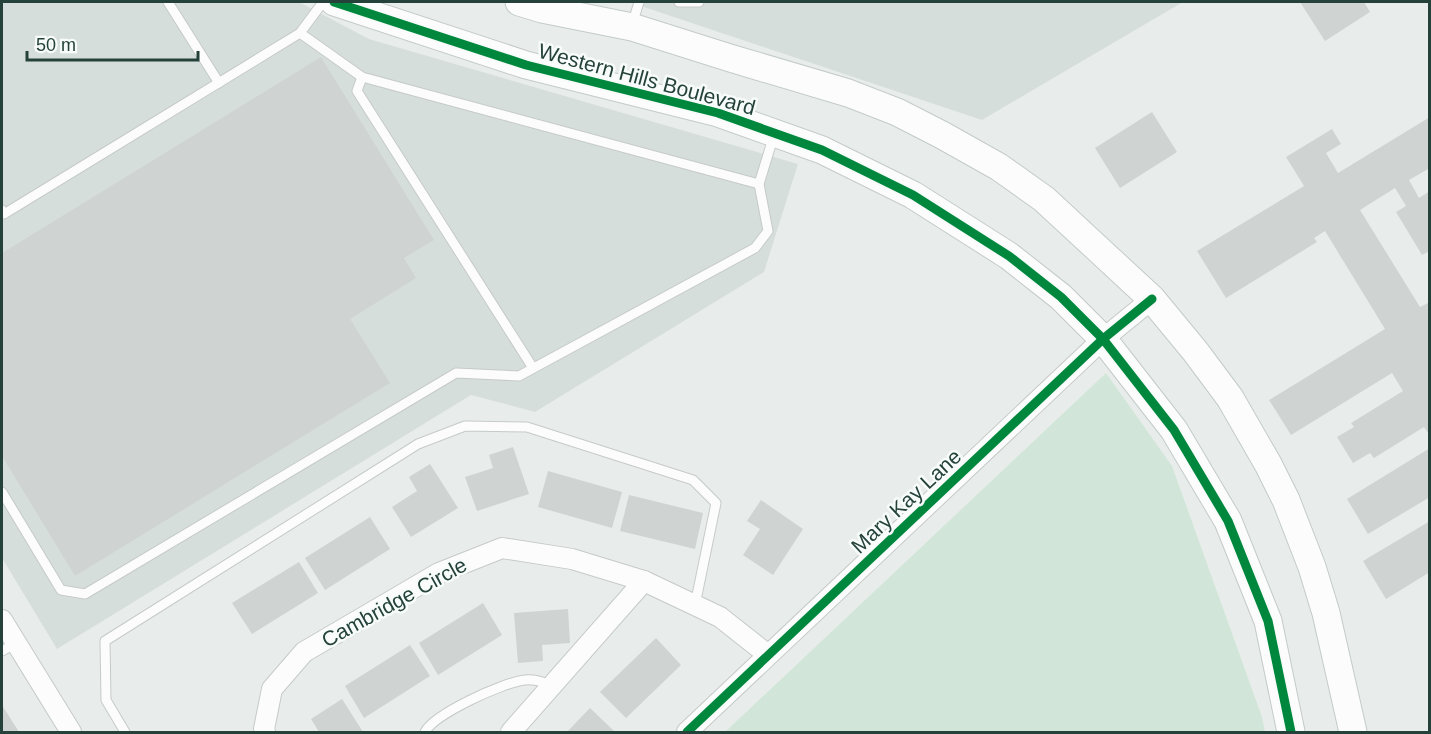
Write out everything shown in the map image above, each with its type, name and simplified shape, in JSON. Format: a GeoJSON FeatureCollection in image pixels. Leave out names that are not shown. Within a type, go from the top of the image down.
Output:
{"type":"FeatureCollection","features":[{"type":"Feature","properties":{"kind":"street","name":"Western Hills Boulevard"},"geometry":{"type":"LineString","coordinates":[[334,2],[526,65],[718,113],[822,150],[913,195],[1009,256],[1061,297],[1103,339],[1174,430],[1228,521],[1268,621],[1291,732]]}},
{"type":"Feature","properties":{"kind":"street","name":"Western Hills Boulevard"},"geometry":{"type":"LineString","coordinates":[[526,3],[635,14],[730,58],[848,93],[897,112],[942,135],[999,167],[1044,199],[1152,299],[1230,398],[1286,500],[1312,567],[1326,613],[1353,732]]}},
{"type":"Feature","properties":{"kind":"street","name":"Mary Kay Lane"},"geometry":{"type":"LineString","coordinates":[[687,732],[1103,339],[1152,299]]}},
{"type":"Feature","properties":{"kind":"street","name":"Cambridge Circle"},"geometry":{"type":"LineString","coordinates":[[265,732],[272,689],[304,652],[439,573],[502,548],[572,559],[644,581],[720,617],[768,655]]}},
{"type":"Feature","properties":{"kind":"street"},"geometry":{"type":"LineString","coordinates":[[511,732],[644,581]]}},
{"type":"Feature","properties":{"kind":"street"},"geometry":{"type":"LineString","coordinates":[[2,620],[9,647],[71,732]]}},
{"type":"Feature","properties":{"kind":"lane"},"geometry":{"type":"LineString","coordinates":[[168,2],[219,83]]}},
{"type":"Feature","properties":{"kind":"lane"},"geometry":{"type":"LineString","coordinates":[[2,210],[3,214],[300,33],[323,2]]}},
{"type":"Feature","properties":{"kind":"lane"},"geometry":{"type":"LineString","coordinates":[[679,2],[699,2]]}},
{"type":"Feature","properties":{"kind":"lane"},"geometry":{"type":"LineString","coordinates":[[300,33],[362,77],[759,184]]}},
{"type":"Feature","properties":{"kind":"lane"},"geometry":{"type":"LineString","coordinates":[[362,77],[357,92],[533,368]]}},
{"type":"Feature","properties":{"kind":"lane"},"geometry":{"type":"LineString","coordinates":[[2,492],[61,590],[85,594],[456,373],[519,376],[755,248],[768,231],[759,184],[775,133]]}},
{"type":"Feature","properties":{"kind":"lane"},"geometry":{"type":"LineString","coordinates":[[125,732],[106,700],[105,641],[418,444],[465,426],[527,427],[693,480],[716,503],[695,605]]}},
{"type":"Feature","properties":{"kind":"lane"},"geometry":{"type":"LineString","coordinates":[[425,732],[438,718],[496,688],[523,680],[536,680],[552,685]]}},
{"type":"Feature","properties":{"kind":"shaded area"},"geometry":{"type":"Polygon","coordinates":[[[2,2],[299,2],[369,39],[798,164],[764,272],[535,412],[471,395],[57,649],[2,558],[2,2]]]}},
{"type":"Feature","properties":{"kind":"shaded area"},"geometry":{"type":"Polygon","coordinates":[[[629,2],[1183,2],[982,120],[629,2]]]}},
{"type":"Feature","properties":{"kind":"green space"},"geometry":{"type":"Polygon","coordinates":[[[1106,373],[1172,466],[1262,717],[1265,732],[725,732],[1106,373]]]}},
{"type":"Feature","properties":{"kind":"building"},"geometry":{"type":"Polygon","coordinates":[[[1300,2],[1364,2],[1370,12],[1325,41],[1300,2]]]}},
{"type":"Feature","properties":{"kind":"building"},"geometry":{"type":"Polygon","coordinates":[[[321,57],[434,240],[404,258],[416,278],[350,319],[390,383],[75,576],[2,456],[2,253],[321,57]]]}},
{"type":"Feature","properties":{"kind":"building"},"geometry":{"type":"Polygon","coordinates":[[[1152,112],[1177,152],[1120,188],[1095,148],[1152,112]]]}},
{"type":"Feature","properties":{"kind":"building"},"geometry":{"type":"Polygon","coordinates":[[[1430,117],[1430,168],[1409,180],[1419,198],[1430,191],[1430,251],[1422,255],[1396,212],[1406,206],[1395,188],[1360,210],[1420,307],[1430,302],[1430,436],[1424,427],[1374,458],[1370,453],[1353,463],[1337,437],[1354,427],[1351,423],[1403,391],[1392,373],[1291,435],[1269,400],[1385,329],[1325,231],[1314,238],[1317,242],[1226,298],[1197,251],[1304,186],[1286,157],[1332,129],[1341,144],[1326,153],[1338,173],[1430,117]]]}},
{"type":"Feature","properties":{"kind":"building"},"geometry":{"type":"Polygon","coordinates":[[[513,447],[529,494],[477,511],[465,477],[493,468],[489,455],[513,447]]]}},
{"type":"Feature","properties":{"kind":"building"},"geometry":{"type":"Polygon","coordinates":[[[1430,448],[1430,497],[1368,534],[1347,499],[1430,448]]]}},
{"type":"Feature","properties":{"kind":"building"},"geometry":{"type":"Polygon","coordinates":[[[430,464],[458,508],[411,537],[392,507],[417,491],[409,477],[430,464]]]}},
{"type":"Feature","properties":{"kind":"building"},"geometry":{"type":"Polygon","coordinates":[[[548,471],[622,492],[612,528],[538,507],[548,471]]]}},
{"type":"Feature","properties":{"kind":"building"},"geometry":{"type":"Polygon","coordinates":[[[629,495],[703,513],[695,549],[620,531],[629,495]]]}},
{"type":"Feature","properties":{"kind":"building"},"geometry":{"type":"Polygon","coordinates":[[[761,500],[803,529],[773,575],[743,555],[760,529],[747,521],[761,500]]]}},
{"type":"Feature","properties":{"kind":"building"},"geometry":{"type":"Polygon","coordinates":[[[370,517],[390,549],[325,590],[305,558],[370,517]]]}},
{"type":"Feature","properties":{"kind":"building"},"geometry":{"type":"Polygon","coordinates":[[[1430,521],[1430,572],[1386,599],[1363,561],[1430,521]]]}},
{"type":"Feature","properties":{"kind":"building"},"geometry":{"type":"Polygon","coordinates":[[[299,562],[318,593],[252,634],[232,603],[299,562]]]}},
{"type":"Feature","properties":{"kind":"building"},"geometry":{"type":"Polygon","coordinates":[[[483,603],[502,635],[438,675],[419,643],[483,603]]]}},
{"type":"Feature","properties":{"kind":"building"},"geometry":{"type":"Polygon","coordinates":[[[568,609],[570,643],[542,645],[543,661],[518,663],[514,613],[568,609]]]}},
{"type":"Feature","properties":{"kind":"building"},"geometry":{"type":"Polygon","coordinates":[[[656,638],[681,665],[626,718],[600,692],[656,638]]]}},
{"type":"Feature","properties":{"kind":"building"},"geometry":{"type":"Polygon","coordinates":[[[410,645],[430,676],[364,718],[345,686],[410,645]]]}},
{"type":"Feature","properties":{"kind":"building"},"geometry":{"type":"Polygon","coordinates":[[[342,699],[363,732],[319,732],[311,719],[342,699]]]}},
{"type":"Feature","properties":{"kind":"building"},"geometry":{"type":"Polygon","coordinates":[[[2,705],[19,732],[2,732],[2,705]]]}},
{"type":"Feature","properties":{"kind":"building"},"geometry":{"type":"Polygon","coordinates":[[[590,708],[615,732],[567,732],[590,708]]]}},
{"type":"Feature","properties":{"kind":"cycle path"},"geometry":{"type":"LineString","coordinates":[[334,2],[526,65],[718,113],[822,150],[913,195],[1009,256],[1061,297],[1103,339],[1174,430],[1228,521],[1268,621],[1291,732]]}},
{"type":"Feature","properties":{"kind":"cycle path"},"geometry":{"type":"LineString","coordinates":[[687,732],[1103,339],[1152,299]]}}]}
